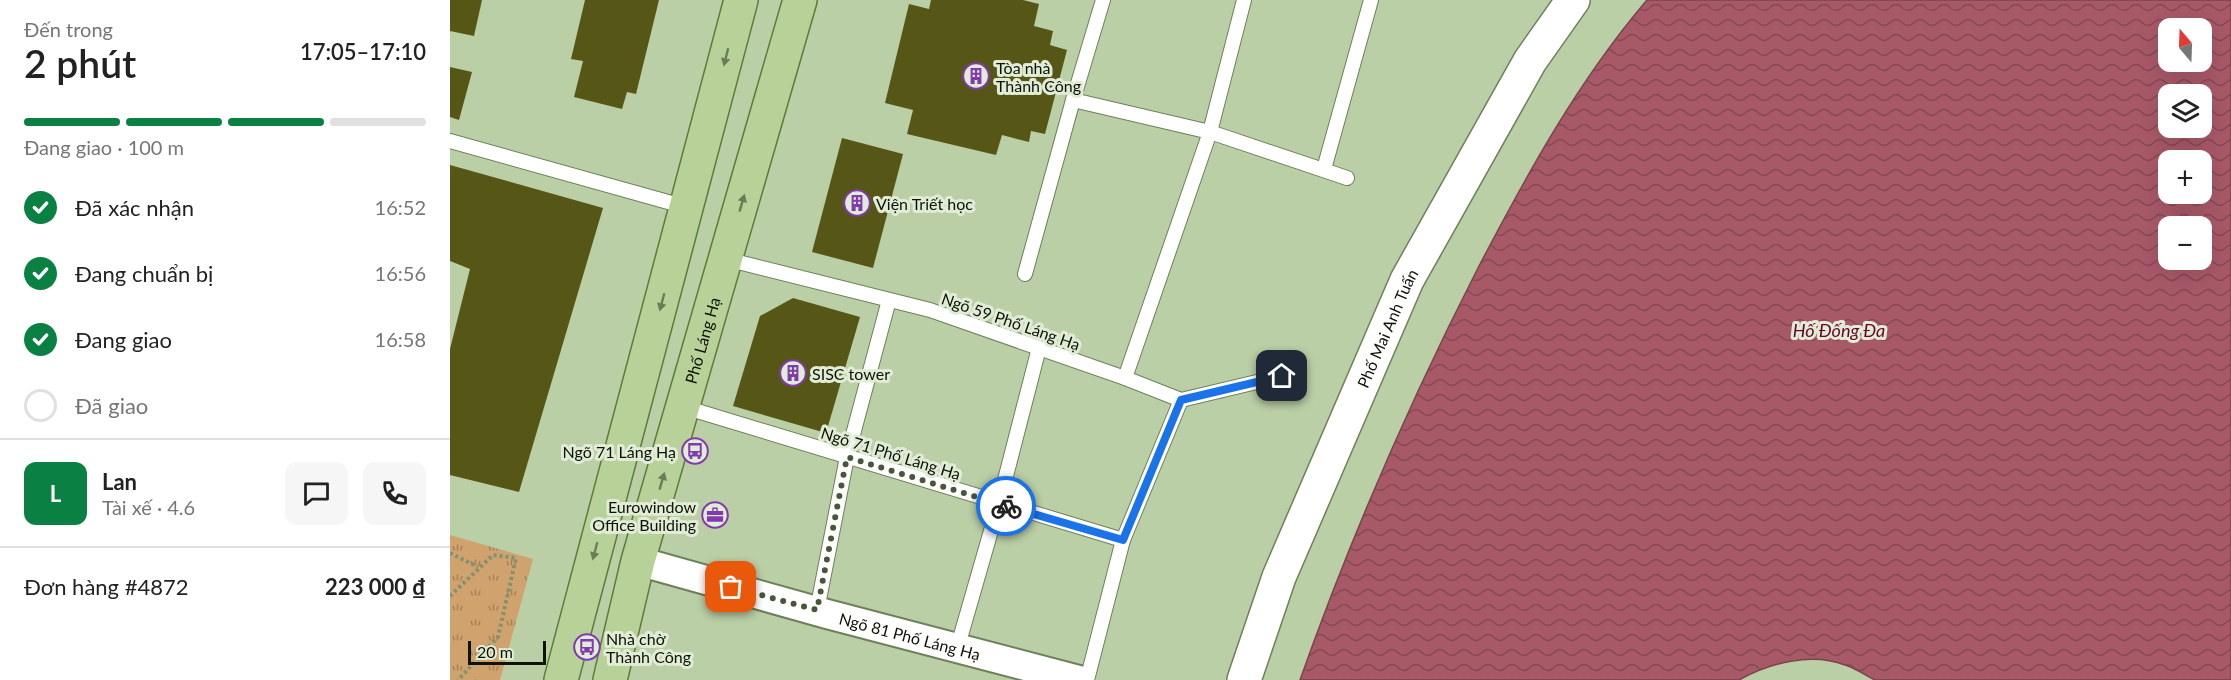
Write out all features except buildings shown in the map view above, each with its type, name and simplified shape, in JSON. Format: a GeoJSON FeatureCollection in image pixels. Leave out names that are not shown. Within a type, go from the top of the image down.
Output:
{"type":"FeatureCollection","features":[{"type":"Feature","properties":{"kind":"main road"},"geometry":{"type":"LineString","coordinates":[[561,680],[741,0]]}},
{"type":"Feature","properties":{"kind":"main road","name":"Phố Láng Hạ"},"geometry":{"type":"LineString","coordinates":[[610,680],[638,561],[800,0]]}},
{"type":"Feature","properties":{"kind":"main road"},"geometry":{"type":"LineString","coordinates":[[677,245],[726,259]]}},
{"type":"Feature","properties":{"kind":"street","name":"Phố Mai Anh Tuấn"},"geometry":{"type":"LineString","coordinates":[[1244,680],[1280,577],[1407,280],[1530,61],[1573,0]]}},
{"type":"Feature","properties":{"kind":"street","name":"Ngõ 81 Phố Láng Hạ"},"geometry":{"type":"LineString","coordinates":[[638,561],[957,649],[1079,680]]}},
{"type":"Feature","properties":{"kind":"lane"},"geometry":{"type":"LineString","coordinates":[[1025,274],[1103,0]]}},
{"type":"Feature","properties":{"kind":"lane"},"geometry":{"type":"LineString","coordinates":[[1125,378],[1210,132],[1244,0]]}},
{"type":"Feature","properties":{"kind":"lane"},"geometry":{"type":"LineString","coordinates":[[1324,169],[1371,0]]}},
{"type":"Feature","properties":{"kind":"lane"},"geometry":{"type":"LineString","coordinates":[[1073,100],[1210,132],[1347,178]]}},
{"type":"Feature","properties":{"kind":"lane"},"geometry":{"type":"LineString","coordinates":[[450,141],[686,207]]}},
{"type":"Feature","properties":{"kind":"lane","name":"Ngõ 59 Phố Láng Hạ"},"geometry":{"type":"LineString","coordinates":[[726,259],[930,310],[1125,378],[1181,400]]}},
{"type":"Feature","properties":{"kind":"lane"},"geometry":{"type":"LineString","coordinates":[[817,610],[847,457],[889,300]]}},
{"type":"Feature","properties":{"kind":"lane"},"geometry":{"type":"LineString","coordinates":[[957,649],[999,503],[1039,348]]}},
{"type":"Feature","properties":{"kind":"lane"},"geometry":{"type":"LineString","coordinates":[[1087,680],[1123,540],[1181,400],[1282,376]]}},
{"type":"Feature","properties":{"kind":"lane","name":"Ngõ 71 Phố Láng Hạ"},"geometry":{"type":"LineString","coordinates":[[684,407],[1123,540]]}},
{"type":"Feature","properties":{"kind":"path"},"geometry":{"type":"LineString","coordinates":[[450,553],[478,567]]}},
{"type":"Feature","properties":{"kind":"path"},"geometry":{"type":"LineString","coordinates":[[450,596],[493,555],[516,558],[498,637],[458,680]]}},
{"type":"Feature","properties":{"kind":"green space"},"geometry":{"type":"Polygon","coordinates":[[[450,535],[533,559],[500,680],[450,680],[450,535]]]}},
{"type":"Feature","properties":{"kind":"water","name":"Hố Đống Đa"},"geometry":{"type":"Polygon","coordinates":[[[1647,0],[2231,0],[2231,680],[1875,680],[1849,666],[1818,659],[1777,664],[1739,680],[1300,680],[1360,523],[1453,318],[1535,163],[1598,63],[1647,0]]]}},
{"type":"Feature","properties":{"kind":"way so far"},"geometry":{"type":"LineString","coordinates":[[731,587],[817,610],[847,457],[1006,506]]}},
{"type":"Feature","properties":{"kind":"place","name":"Tòa nhà Thành Công"},"geometry":{"type":"Point","coordinates":[976,76]}},
{"type":"Feature","properties":{"kind":"place","name":"Viện Triết học"},"geometry":{"type":"Point","coordinates":[857,203]}},
{"type":"Feature","properties":{"kind":"place","name":"SISC tower"},"geometry":{"type":"Point","coordinates":[793,373]}},
{"type":"Feature","properties":{"kind":"place","name":"Ngõ 71 Láng Hạ"},"geometry":{"type":"Point","coordinates":[695,451]}},
{"type":"Feature","properties":{"kind":"place","name":"Eurowindow Office Building"},"geometry":{"type":"Point","coordinates":[715,515]}},
{"type":"Feature","properties":{"kind":"place","name":"Nhà chờ Thành Công"},"geometry":{"type":"Point","coordinates":[587,647]}},
{"type":"Feature","properties":{"kind":"route"},"geometry":{"type":"LineString","coordinates":[[1006,506],[1123,540],[1181,400],[1282,376]]}}]}
